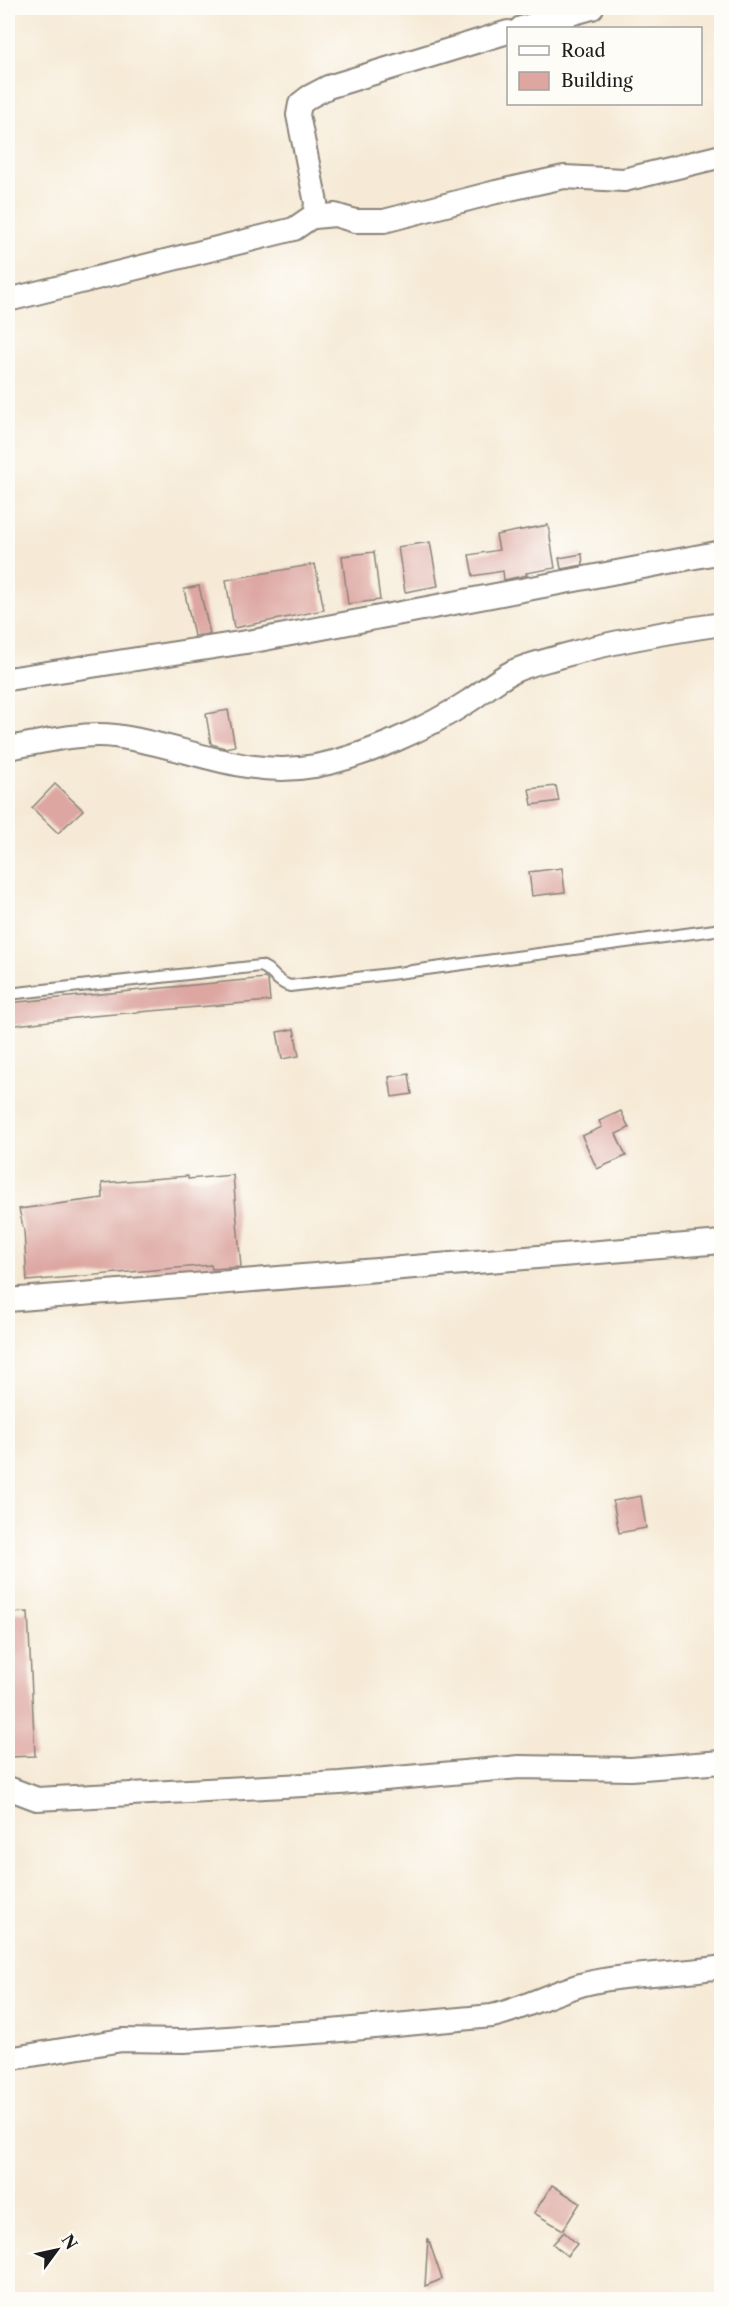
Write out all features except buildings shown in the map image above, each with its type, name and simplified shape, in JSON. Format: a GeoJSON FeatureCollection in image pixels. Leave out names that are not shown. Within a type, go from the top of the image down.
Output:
{"type":"FeatureCollection","features":[{"type":"Feature","properties":{"kind":"street"},"geometry":{"type":"LineString","coordinates":[[524,27],[592,8]]}},
{"type":"Feature","properties":{"kind":"street"},"geometry":{"type":"LineString","coordinates":[[314,217],[316,203],[298,115],[300,104],[328,87],[507,32]]}},
{"type":"Feature","properties":{"kind":"street"},"geometry":{"type":"LineString","coordinates":[[8,300],[294,229],[314,217],[335,215],[355,221],[384,221],[564,177],[624,180],[722,156]]}},
{"type":"Feature","properties":{"kind":"street"},"geometry":{"type":"LineString","coordinates":[[8,679],[260,640],[722,552]]}},
{"type":"Feature","properties":{"kind":"street"},"geometry":{"type":"LineString","coordinates":[[8,748],[99,735],[135,739],[224,763],[262,769],[285,770],[316,766],[363,751],[438,719],[500,679],[530,664],[636,638],[722,624]]}},
{"type":"Feature","properties":{"kind":"street"},"geometry":{"type":"LineString","coordinates":[[8,1300],[722,1242]]}},
{"type":"Feature","properties":{"kind":"street"},"geometry":{"type":"LineString","coordinates":[[8,1788],[37,1799],[340,1784],[519,1767],[631,1769],[722,1762]]}},
{"type":"Feature","properties":{"kind":"street"},"geometry":{"type":"LineString","coordinates":[[8,2060],[122,2040],[184,2041],[308,2033],[492,2016],[516,2011],[579,1985],[596,1981],[722,1967]]}},
{"type":"Feature","properties":{"kind":"lane"},"geometry":{"type":"LineString","coordinates":[[8,994],[260,966],[266,967],[280,983],[290,986],[722,929]]}}]}
